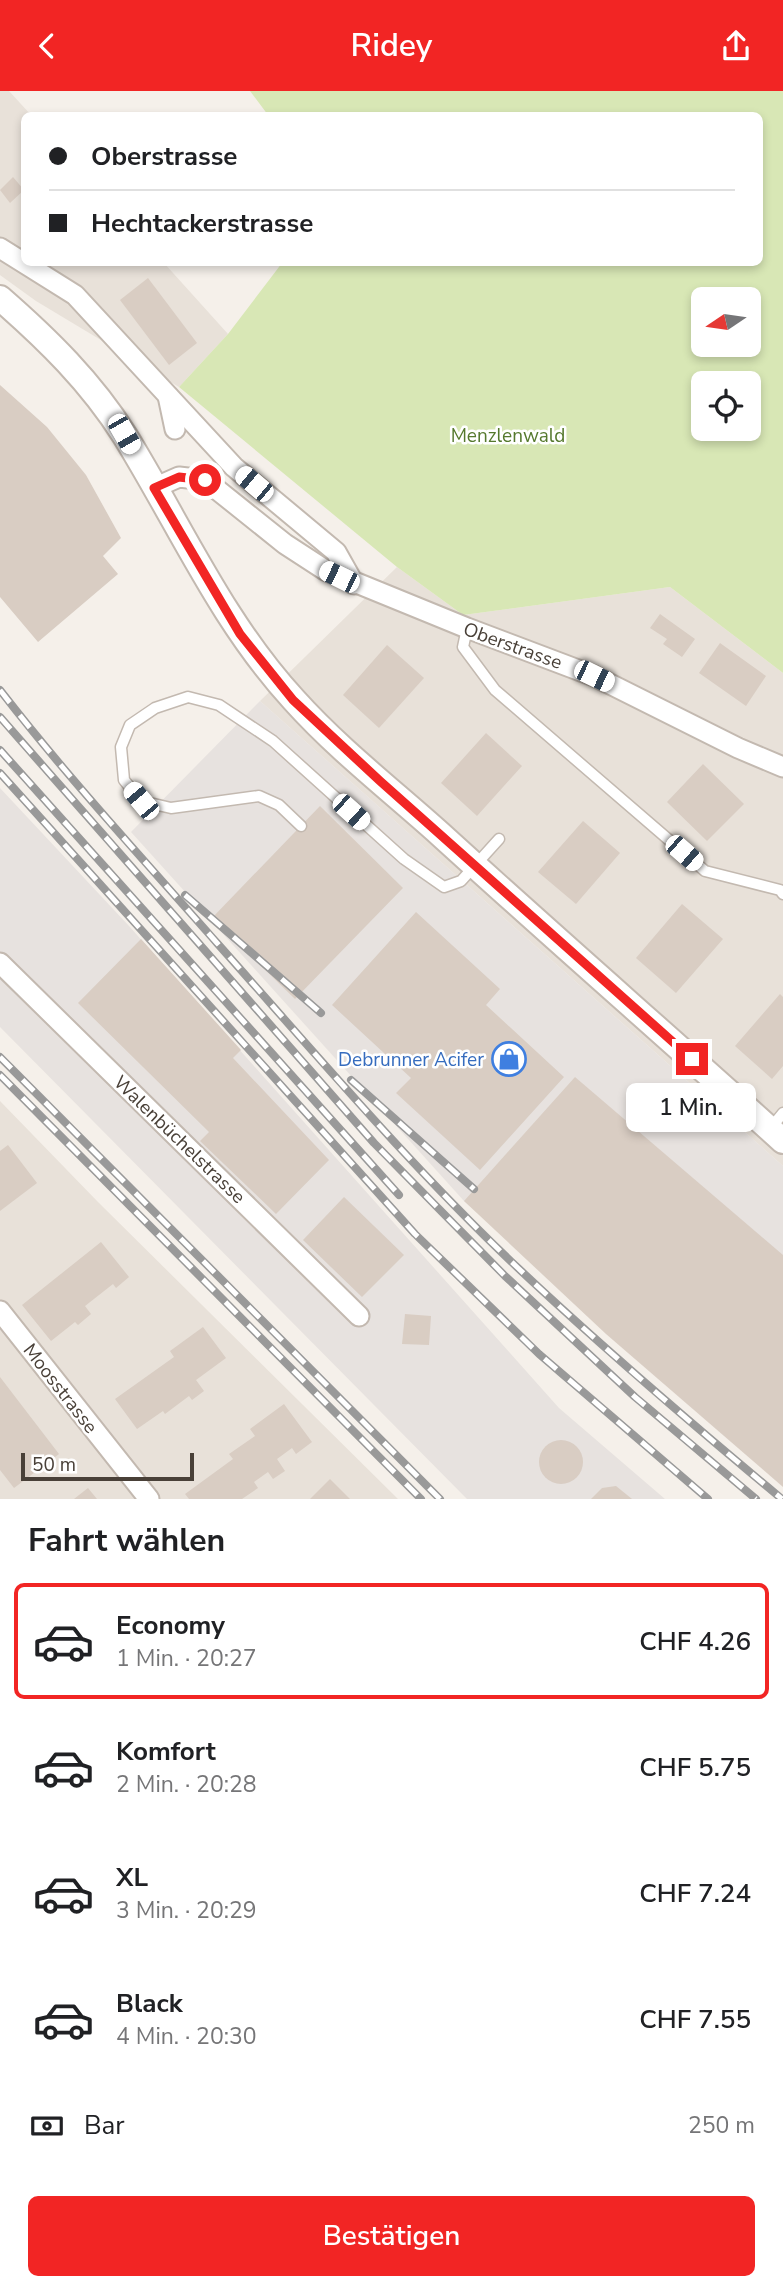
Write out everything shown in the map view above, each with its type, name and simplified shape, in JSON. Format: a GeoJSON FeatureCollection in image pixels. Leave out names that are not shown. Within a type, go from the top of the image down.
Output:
{"type":"FeatureCollection","features":[{"type":"Feature","properties":{"kind":"street"},"geometry":{"type":"LineString","coordinates":[[0,248],[21,261]]}},
{"type":"Feature","properties":{"kind":"street"},"geometry":{"type":"LineString","coordinates":[[29,266],[75,295],[234,467],[336,552],[354,584]]}},
{"type":"Feature","properties":{"kind":"street"},"geometry":{"type":"LineString","coordinates":[[0,298],[49,341],[82,377],[124,434],[217,599],[240,634],[321,729],[475,866],[779,1128]]}},
{"type":"Feature","properties":{"kind":"street"},"geometry":{"type":"LineString","coordinates":[[168,395],[174,429]]}},
{"type":"Feature","properties":{"kind":"street","name":"Oberstrasse"},"geometry":{"type":"LineString","coordinates":[[154,488],[179,477],[205,480],[285,544],[354,584],[594,676],[738,748],[783,767]]}},
{"type":"Feature","properties":{"kind":"street","name":"Walenbüchelstrasse"},"geometry":{"type":"LineString","coordinates":[[0,963],[359,1315]]}},
{"type":"Feature","properties":{"kind":"street","name":"Moosstrasse"},"geometry":{"type":"LineString","coordinates":[[0,1311],[149,1499]]}},
{"type":"Feature","properties":{"kind":"lane"},"geometry":{"type":"LineString","coordinates":[[467,628],[463,647],[495,690],[705,871],[779,890],[783,894]]}},
{"type":"Feature","properties":{"kind":"lane"},"geometry":{"type":"LineString","coordinates":[[301,826],[279,805],[259,796],[171,808],[141,801],[124,779],[121,747],[130,725],[155,708],[188,697],[219,705],[274,741],[404,859],[444,887],[461,881],[499,839]]}},
{"type":"Feature","properties":{"kind":"shaded area"},"geometry":{"type":"Polygon","coordinates":[[[0,91],[9,91],[28,112],[21,112],[21,266],[167,266],[228,334],[179,387],[36,301],[0,275],[0,91]]]}},
{"type":"Feature","properties":{"kind":"shaded area"},"geometry":{"type":"Polygon","coordinates":[[[397,567],[463,615],[670,587],[783,673],[783,1166],[260,701],[397,567]]]}},
{"type":"Feature","properties":{"kind":"shaded area"},"geometry":{"type":"Polygon","coordinates":[[[260,701],[783,1166],[783,1475],[464,1201],[131,832],[260,701]]]}},
{"type":"Feature","properties":{"kind":"shaded area"},"geometry":{"type":"Polygon","coordinates":[[[0,788],[129,926],[559,1408],[665,1499],[467,1499],[0,1027],[0,788]]]}},
{"type":"Feature","properties":{"kind":"shaded area"},"geometry":{"type":"Polygon","coordinates":[[[0,1101],[98,1202],[398,1499],[0,1499],[0,1101]]]}},
{"type":"Feature","properties":{"kind":"green space","name":"Menzlenwald"},"geometry":{"type":"Polygon","coordinates":[[[250,91],[783,91],[783,673],[670,587],[463,615],[397,567],[179,387],[228,334],[280,266],[763,266],[763,112],[266,112],[250,91]]]}},
{"type":"Feature","properties":{"kind":"building"},"geometry":{"type":"Polygon","coordinates":[[[13,177],[21,186],[21,193],[10,203],[0,190],[13,177]]]}},
{"type":"Feature","properties":{"kind":"building"},"geometry":{"type":"Polygon","coordinates":[[[148,278],[197,343],[169,365],[120,300],[148,278]]]}},
{"type":"Feature","properties":{"kind":"building"},"geometry":{"type":"Polygon","coordinates":[[[0,385],[47,427],[86,475],[121,538],[103,556],[118,574],[38,642],[0,597],[0,385]]]}},
{"type":"Feature","properties":{"kind":"building"},"geometry":{"type":"Polygon","coordinates":[[[660,614],[695,639],[682,657],[663,644],[667,639],[650,628],[660,614]]]}},
{"type":"Feature","properties":{"kind":"building"},"geometry":{"type":"Polygon","coordinates":[[[720,643],[766,676],[746,706],[699,673],[720,643]]]}},
{"type":"Feature","properties":{"kind":"building"},"geometry":{"type":"Polygon","coordinates":[[[387,645],[424,678],[379,728],[343,695],[387,645]]]}},
{"type":"Feature","properties":{"kind":"building"},"geometry":{"type":"Polygon","coordinates":[[[486,733],[522,766],[477,816],[441,783],[486,733]]]}},
{"type":"Feature","properties":{"kind":"building"},"geometry":{"type":"Polygon","coordinates":[[[703,764],[744,804],[707,841],[667,802],[703,764]]]}},
{"type":"Feature","properties":{"kind":"building"},"geometry":{"type":"Polygon","coordinates":[[[320,806],[403,888],[295,999],[212,918],[320,806]]]}},
{"type":"Feature","properties":{"kind":"building"},"geometry":{"type":"Polygon","coordinates":[[[583,821],[620,853],[576,904],[538,872],[583,821]]]}},
{"type":"Feature","properties":{"kind":"building"},"geometry":{"type":"Polygon","coordinates":[[[682,904],[723,939],[676,993],[636,958],[682,904]]]}},
{"type":"Feature","properties":{"kind":"building"},"geometry":{"type":"Polygon","coordinates":[[[416,912],[500,989],[486,1005],[564,1077],[480,1170],[396,1093],[411,1078],[332,1005],[416,912]]]}},
{"type":"Feature","properties":{"kind":"building"},"geometry":{"type":"Polygon","coordinates":[[[141,939],[241,1050],[233,1058],[329,1160],[276,1214],[200,1141],[209,1132],[78,1003],[141,939]]]}},
{"type":"Feature","properties":{"kind":"building"},"geometry":{"type":"Polygon","coordinates":[[[780,994],[783,997],[783,1066],[772,1079],[735,1046],[780,994]]]}},
{"type":"Feature","properties":{"kind":"building"},"geometry":{"type":"Polygon","coordinates":[[[575,1077],[783,1255],[783,1487],[606,1334],[464,1201],[575,1077]]]}},
{"type":"Feature","properties":{"kind":"building"},"geometry":{"type":"Polygon","coordinates":[[[8,1145],[37,1183],[0,1211],[0,1151],[8,1145]]]}},
{"type":"Feature","properties":{"kind":"building"},"geometry":{"type":"Polygon","coordinates":[[[344,1197],[404,1255],[362,1297],[303,1240],[344,1197]]]}},
{"type":"Feature","properties":{"kind":"building"},"geometry":{"type":"Polygon","coordinates":[[[101,1242],[129,1277],[116,1288],[113,1284],[85,1306],[91,1314],[78,1325],[75,1322],[51,1341],[22,1305],[101,1242]]]}},
{"type":"Feature","properties":{"kind":"building"},"geometry":{"type":"Polygon","coordinates":[[[405,1314],[431,1316],[429,1345],[402,1344],[405,1314]]]}},
{"type":"Feature","properties":{"kind":"building"},"geometry":{"type":"Polygon","coordinates":[[[203,1327],[226,1358],[196,1380],[204,1391],[192,1400],[189,1396],[165,1414],[163,1411],[137,1429],[115,1399],[174,1357],[170,1351],[203,1327]]]}},
{"type":"Feature","properties":{"kind":"building"},"geometry":{"type":"Polygon","coordinates":[[[0,1377],[59,1454],[14,1488],[0,1470],[0,1377]]]}},
{"type":"Feature","properties":{"kind":"building"},"geometry":{"type":"Polygon","coordinates":[[[284,1404],[312,1442],[296,1454],[292,1448],[277,1459],[285,1471],[273,1479],[268,1472],[254,1482],[258,1488],[242,1499],[189,1499],[185,1494],[233,1459],[229,1454],[255,1436],[250,1429],[284,1404]]]}},
{"type":"Feature","properties":{"kind":"building"},"geometry":{"type":"Polygon","coordinates":[[[561,1440],[577,1446],[583,1462],[577,1478],[561,1484],[545,1478],[539,1462],[545,1446],[561,1440]]]}},
{"type":"Feature","properties":{"kind":"building"},"geometry":{"type":"Polygon","coordinates":[[[330,1479],[350,1499],[310,1499],[330,1479]]]}},
{"type":"Feature","properties":{"kind":"building"},"geometry":{"type":"Polygon","coordinates":[[[616,1486],[632,1499],[591,1499],[602,1488],[616,1486]]]}},
{"type":"Feature","properties":{"kind":"building"},"geometry":{"type":"Polygon","coordinates":[[[88,1488],[97,1499],[74,1499],[79,1495],[88,1488]]]}},
{"type":"Feature","properties":{"kind":"railway"},"geometry":{"type":"LineString","coordinates":[[0,690],[52,755],[327,1068],[478,1230],[582,1327],[782,1499]]}},
{"type":"Feature","properties":{"kind":"railway"},"geometry":{"type":"LineString","coordinates":[[0,717],[374,1143],[505,1276],[635,1397],[756,1499]]}},
{"type":"Feature","properties":{"kind":"railway"},"geometry":{"type":"LineString","coordinates":[[0,750],[399,1195]]}},
{"type":"Feature","properties":{"kind":"railway"},"geometry":{"type":"LineString","coordinates":[[0,773],[415,1234],[539,1354],[708,1499]]}},
{"type":"Feature","properties":{"kind":"railway"},"geometry":{"type":"LineString","coordinates":[[185,895],[321,1013]]}},
{"type":"Feature","properties":{"kind":"railway"},"geometry":{"type":"LineString","coordinates":[[0,1057],[440,1499]]}},
{"type":"Feature","properties":{"kind":"railway"},"geometry":{"type":"LineString","coordinates":[[0,1075],[421,1499]]}},
{"type":"Feature","properties":{"kind":"railway"},"geometry":{"type":"LineString","coordinates":[[351,1080],[474,1189]]}},
{"type":"Feature","properties":{"kind":"place","name":"Debrunner Acifer"},"geometry":{"type":"Point","coordinates":[509,1059]}},
{"type":"Feature","properties":{"kind":"route"},"geometry":{"type":"LineString","coordinates":[[205,480],[179,477],[154,488],[217,599],[240,634],[293,700],[321,729],[692,1059]]}}]}
